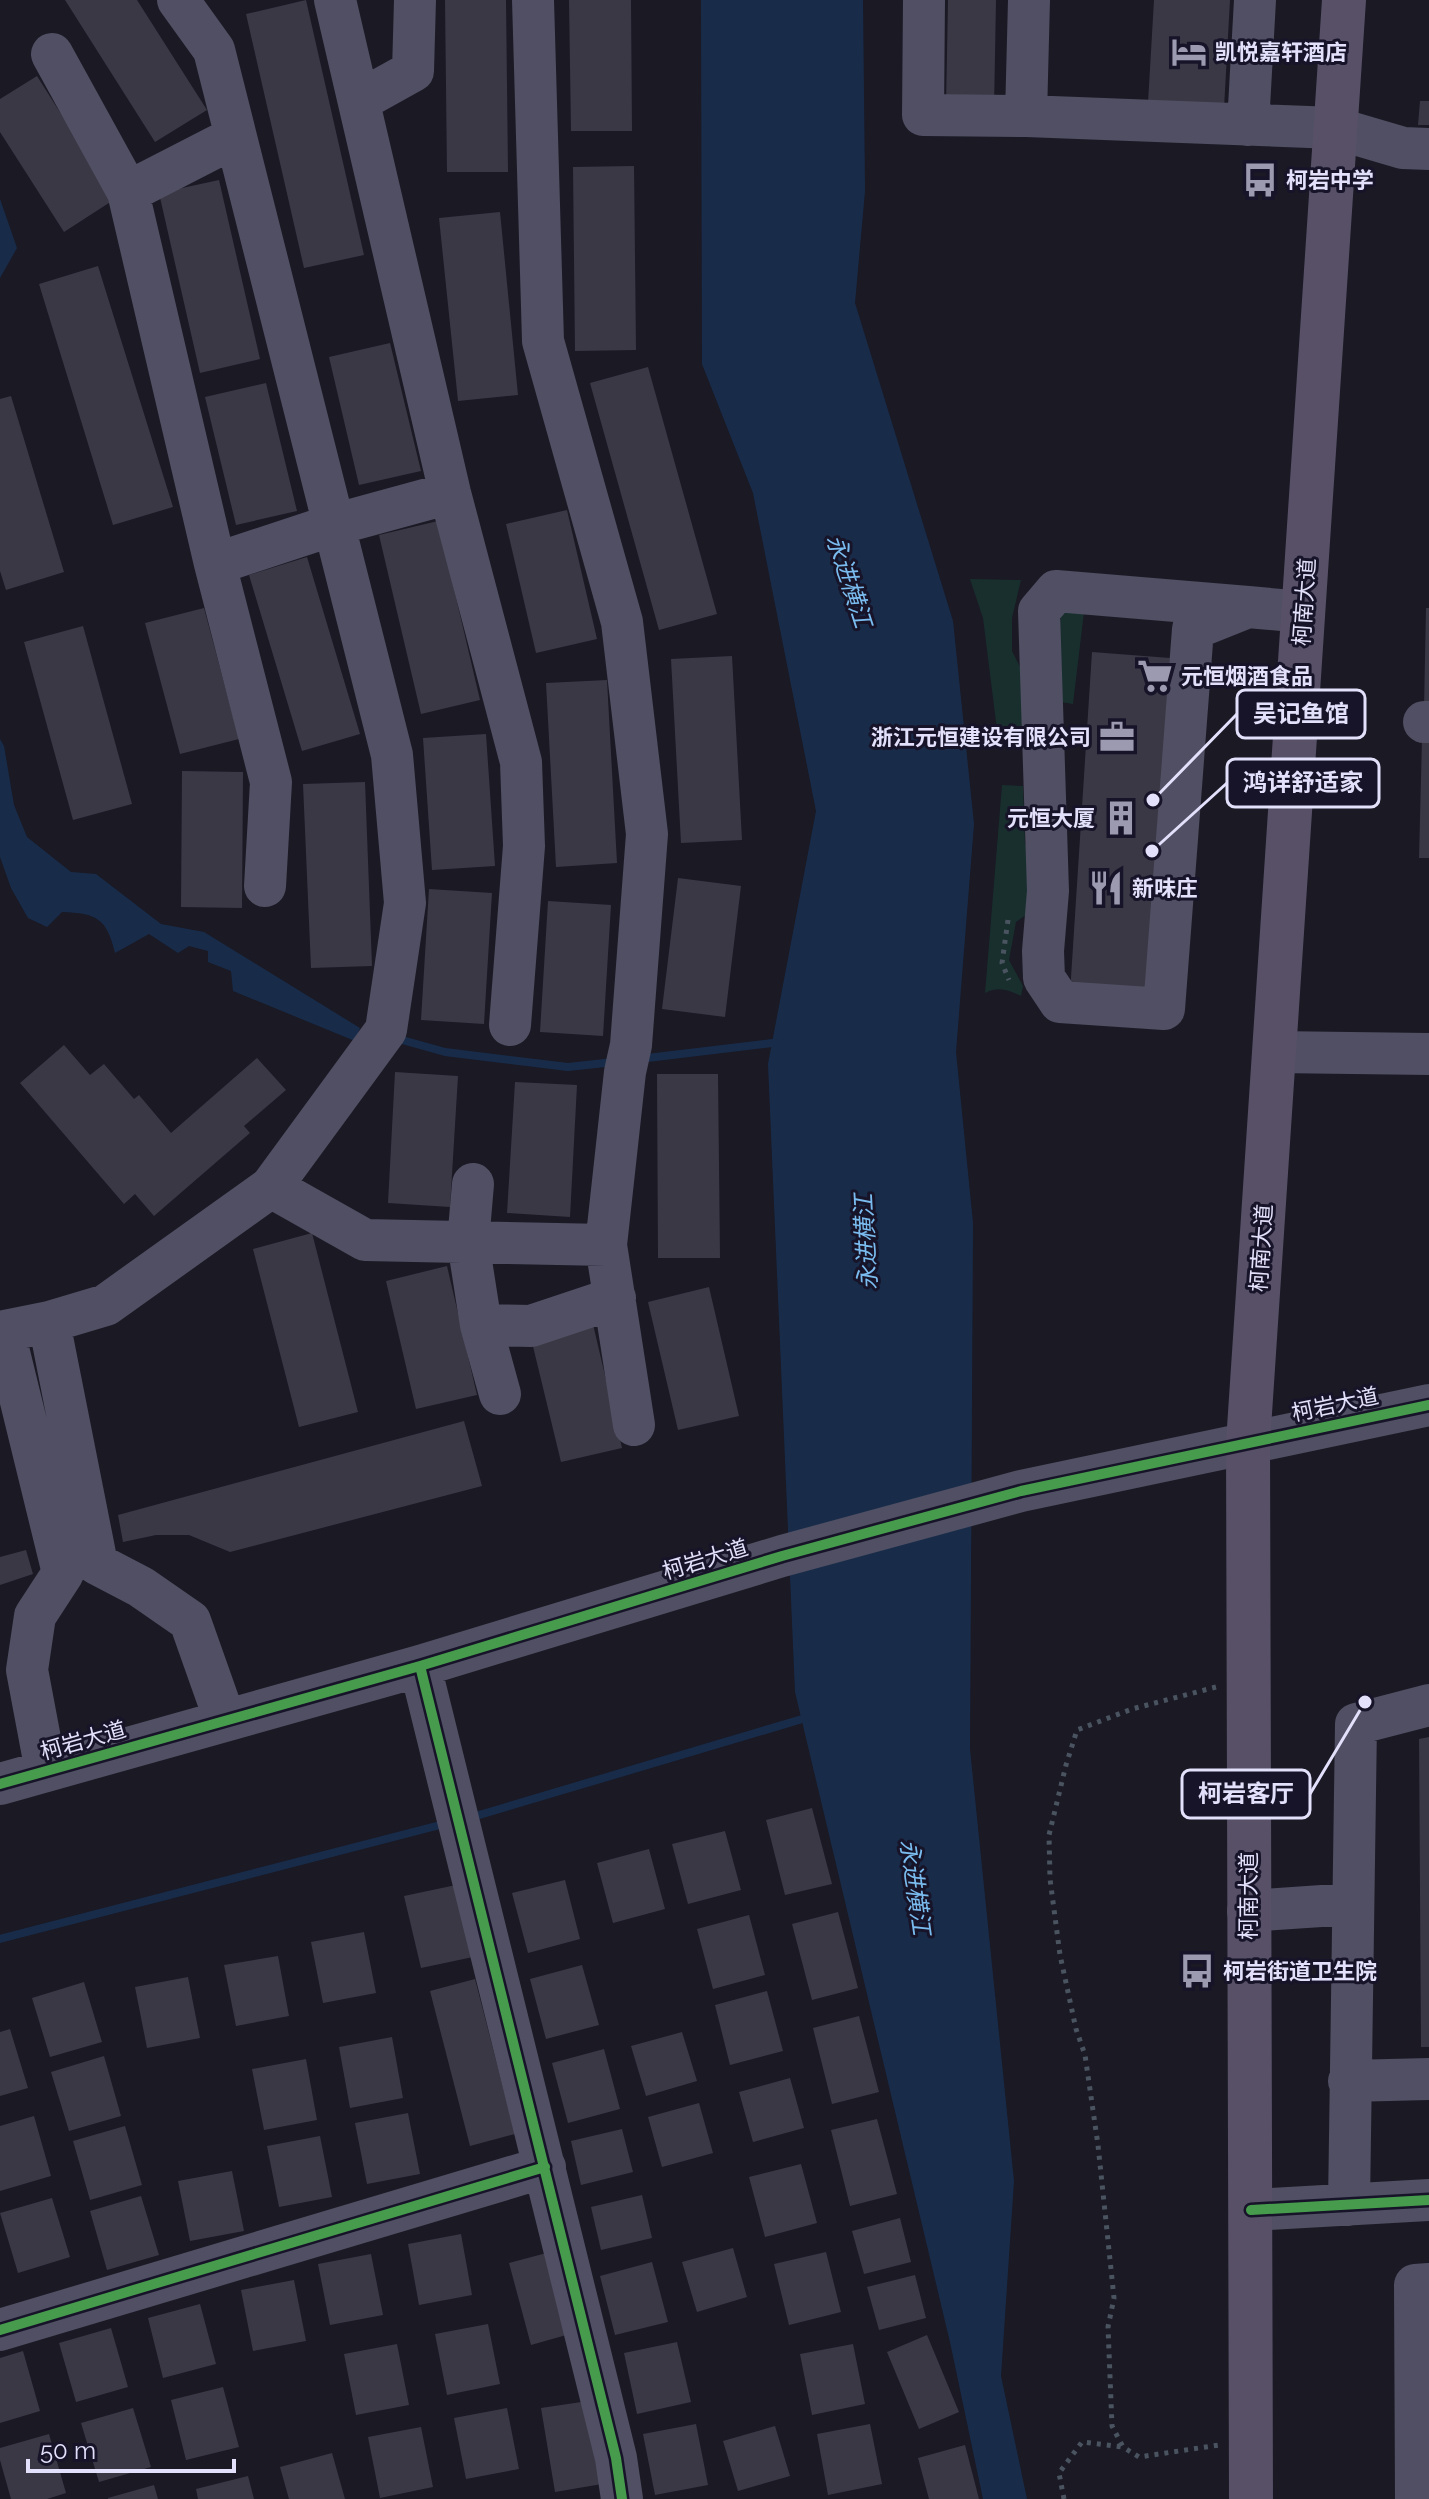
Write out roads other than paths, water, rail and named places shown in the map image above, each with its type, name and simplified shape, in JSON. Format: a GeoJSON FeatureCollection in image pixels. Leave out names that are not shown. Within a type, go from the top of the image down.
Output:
{"type":"FeatureCollection","features":[{"type":"Feature","properties":{"kind":"main road","name":"柯南大道"},"geometry":{"type":"LineString","coordinates":[[1251,2499],[1248,1443],[1344,0]]}},
{"type":"Feature","properties":{"kind":"street"},"geometry":{"type":"LineString","coordinates":[[46,1771],[27,1670],[35,1616],[63,1573],[2,1332],[106,1305],[271,1187],[386,1030],[405,903],[392,755],[214,50],[178,0]]}},
{"type":"Feature","properties":{"kind":"street"},"geometry":{"type":"LineString","coordinates":[[335,0],[450,493],[521,762],[524,846],[510,1025]]}},
{"type":"Feature","properties":{"kind":"street"},"geometry":{"type":"LineString","coordinates":[[359,101],[413,71],[415,0]]}},
{"type":"Feature","properties":{"kind":"street"},"geometry":{"type":"LineString","coordinates":[[533,0],[543,341],[622,622],[647,834],[631,1045],[625,1072],[606,1245],[634,1425]]}},
{"type":"Feature","properties":{"kind":"street"},"geometry":{"type":"LineString","coordinates":[[924,0],[923,115],[1335,128],[1403,148],[1429,149]]}},
{"type":"Feature","properties":{"kind":"street"},"geometry":{"type":"LineString","coordinates":[[1026,116],[1029,0]]}},
{"type":"Feature","properties":{"kind":"street"},"geometry":{"type":"LineString","coordinates":[[1248,125],[1255,0]]}},
{"type":"Feature","properties":{"kind":"street"},"geometry":{"type":"LineString","coordinates":[[52,54],[128,192],[215,564],[271,782],[265,886]]}},
{"type":"Feature","properties":{"kind":"street"},"geometry":{"type":"LineString","coordinates":[[128,192],[235,137]]}},
{"type":"Feature","properties":{"kind":"street"},"geometry":{"type":"LineString","coordinates":[[215,564],[333,525],[450,493]]}},
{"type":"Feature","properties":{"kind":"street"},"geometry":{"type":"LineString","coordinates":[[1248,607],[1193,629],[1164,1009],[1060,1002],[1044,978],[1048,891],[1039,611],[1056,591],[1248,607],[1303,612]]}},
{"type":"Feature","properties":{"kind":"street"},"geometry":{"type":"LineString","coordinates":[[1274,1052],[1429,1054]]}},
{"type":"Feature","properties":{"kind":"street"},"geometry":{"type":"LineString","coordinates":[[473,1184],[468,1242],[481,1325],[500,1394]]}},
{"type":"Feature","properties":{"kind":"street"},"geometry":{"type":"LineString","coordinates":[[271,1187],[365,1240],[606,1245]]}},
{"type":"Feature","properties":{"kind":"street"},"geometry":{"type":"LineString","coordinates":[[481,1325],[531,1326],[615,1298]]}},
{"type":"Feature","properties":{"kind":"street"},"geometry":{"type":"LineString","coordinates":[[49,1322],[97,1564],[141,1587],[190,1621],[225,1720]]}},
{"type":"Feature","properties":{"kind":"street","name":"柯岩大道"},"geometry":{"type":"LineString","coordinates":[[0,1784],[420,1666],[782,1556],[1021,1491],[1429,1405]]}},
{"type":"Feature","properties":{"kind":"street"},"geometry":{"type":"LineString","coordinates":[[420,1666],[616,2458],[622,2499]]}},
{"type":"Feature","properties":{"kind":"street"},"geometry":{"type":"LineString","coordinates":[[1349,2205],[1356,1724],[1429,1705]]}},
{"type":"Feature","properties":{"kind":"street"},"geometry":{"type":"LineString","coordinates":[[1248,1911],[1351,1904]]}},
{"type":"Feature","properties":{"kind":"street"},"geometry":{"type":"LineString","coordinates":[[1349,2081],[1429,2079]]}},
{"type":"Feature","properties":{"kind":"street"},"geometry":{"type":"LineString","coordinates":[[0,2330],[545,2167]]}},
{"type":"Feature","properties":{"kind":"street"},"geometry":{"type":"LineString","coordinates":[[1251,2210],[1429,2200]]}},
{"type":"Feature","properties":{"kind":"street"},"geometry":{"type":"LineString","coordinates":[[1416,2499],[1415,2285],[1429,2284]]}},
{"type":"Feature","properties":{"kind":"water","name":"永进横江"},"geometry":{"type":"Polygon","coordinates":[[[701,0],[863,0],[865,191],[855,303],[953,621],[974,824],[956,1052],[973,1223],[970,1749],[1014,2181],[1001,2376],[1027,2499],[983,2499],[950,2342],[795,1692],[768,1064],[816,811],[753,493],[702,364],[701,0]]]}},
{"type":"Feature","properties":{"kind":"water"},"geometry":{"type":"Polygon","coordinates":[[[0,199],[17,248],[0,278],[0,199]]]}},
{"type":"Feature","properties":{"kind":"water"},"geometry":{"type":"Polygon","coordinates":[[[0,739],[4,746],[14,805],[27,837],[71,872],[96,874],[161,924],[204,932],[360,1028],[355,1041],[233,991],[231,971],[208,962],[208,951],[189,946],[178,953],[149,934],[115,953],[104,925],[92,916],[62,912],[47,927],[28,918],[11,888],[0,857],[0,739]]]}},
{"type":"Feature","properties":{"kind":"waterway"},"geometry":{"type":"LineString","coordinates":[[395,1038],[445,1052],[568,1067],[614,1062]]}},
{"type":"Feature","properties":{"kind":"waterway"},"geometry":{"type":"LineString","coordinates":[[639,1059],[781,1042]]}},
{"type":"Feature","properties":{"kind":"waterway"},"geometry":{"type":"LineString","coordinates":[[469,1818],[809,1717]]}},
{"type":"Feature","properties":{"kind":"waterway"},"geometry":{"type":"LineString","coordinates":[[0,1939],[448,1823]]}},
{"type":"Feature","properties":{"kind":"place","name":"凯悦嘉轩酒店"},"geometry":{"type":"Point","coordinates":[1189,52]}},
{"type":"Feature","properties":{"kind":"place","name":"柯岩中学"},"geometry":{"type":"Point","coordinates":[1260,180]}},
{"type":"Feature","properties":{"kind":"place","name":"元恒烟酒食品"},"geometry":{"type":"Point","coordinates":[1155,676]}},
{"type":"Feature","properties":{"kind":"place","name":"浙江元恒建设有限公司"},"geometry":{"type":"Point","coordinates":[1117,737]}},
{"type":"Feature","properties":{"kind":"place","name":"吴记鱼馆"},"geometry":{"type":"Point","coordinates":[1153,800]}},
{"type":"Feature","properties":{"kind":"place","name":"元恒大厦"},"geometry":{"type":"Point","coordinates":[1121,818]}},
{"type":"Feature","properties":{"kind":"place","name":"鸿详舒适家"},"geometry":{"type":"Point","coordinates":[1152,851]}},
{"type":"Feature","properties":{"kind":"place","name":"新味庄"},"geometry":{"type":"Point","coordinates":[1106,888]}},
{"type":"Feature","properties":{"kind":"place","name":"柯岩客厅"},"geometry":{"type":"Point","coordinates":[1365,1702]}},
{"type":"Feature","properties":{"kind":"place","name":"柯岩街道卫生院"},"geometry":{"type":"Point","coordinates":[1197,1971]}}]}
